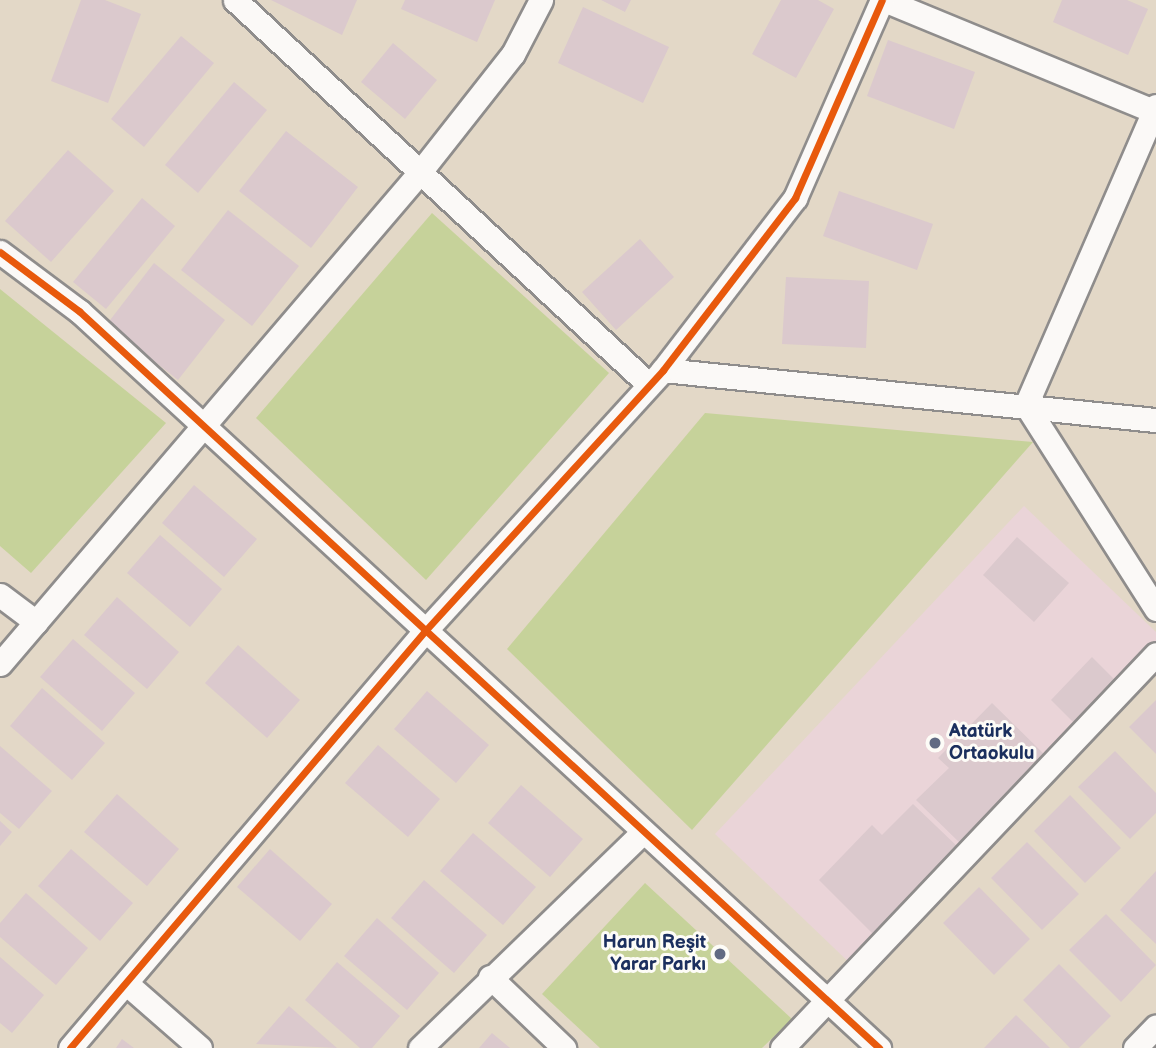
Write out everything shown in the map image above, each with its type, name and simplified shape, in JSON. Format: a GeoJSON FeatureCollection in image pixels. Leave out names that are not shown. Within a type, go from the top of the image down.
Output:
{"type":"FeatureCollection","features":[{"type":"Feature","properties":{"kind":"street"},"geometry":{"type":"LineString","coordinates":[[235,0],[420,172],[654,376],[1026,405],[1156,420]]}},
{"type":"Feature","properties":{"kind":"street"},"geometry":{"type":"LineString","coordinates":[[0,664],[206,427],[420,172],[513,54],[541,0]]}},
{"type":"Feature","properties":{"kind":"street"},"geometry":{"type":"LineString","coordinates":[[70,1048],[424,632],[654,376],[796,198],[883,0],[1155,110],[1026,405]]}},
{"type":"Feature","properties":{"kind":"street"},"geometry":{"type":"LineString","coordinates":[[0,252],[79,311],[825,1002],[879,1048]]}},
{"type":"Feature","properties":{"kind":"street"},"geometry":{"type":"LineString","coordinates":[[1026,405],[1156,609]]}},
{"type":"Feature","properties":{"kind":"street"},"geometry":{"type":"LineString","coordinates":[[0,595],[36,622]]}},
{"type":"Feature","properties":{"kind":"street"},"geometry":{"type":"LineString","coordinates":[[782,1048],[1156,654]]}},
{"type":"Feature","properties":{"kind":"street"},"geometry":{"type":"LineString","coordinates":[[420,1048],[490,977],[642,833]]}},
{"type":"Feature","properties":{"kind":"street"},"geometry":{"type":"LineString","coordinates":[[490,977],[564,1048]]}},
{"type":"Feature","properties":{"kind":"street"},"geometry":{"type":"LineString","coordinates":[[127,984],[200,1048]]}},
{"type":"Feature","properties":{"kind":"street"},"geometry":{"type":"LineString","coordinates":[[1135,1048],[1156,1026]]}},
{"type":"Feature","properties":{"kind":"shaded area","name":"Atatürk Ortaokulu"},"geometry":{"type":"Polygon","coordinates":[[[1024,506],[1156,632],[1156,651],[856,969],[715,834],[1024,506]]]}},
{"type":"Feature","properties":{"kind":"green space"},"geometry":{"type":"Polygon","coordinates":[[[432,213],[609,373],[426,580],[256,418],[432,213]]]}},
{"type":"Feature","properties":{"kind":"green space"},"geometry":{"type":"Polygon","coordinates":[[[0,289],[166,423],[31,573],[0,546],[0,289]]]}},
{"type":"Feature","properties":{"kind":"green space"},"geometry":{"type":"Polygon","coordinates":[[[705,413],[1033,442],[692,830],[507,649],[705,413]]]}},
{"type":"Feature","properties":{"kind":"green space"},"geometry":{"type":"Polygon","coordinates":[[[645,883],[792,1019],[762,1048],[600,1048],[542,994],[645,883]]]}},
{"type":"Feature","properties":{"kind":"building"},"geometry":{"type":"Polygon","coordinates":[[[81,0],[105,0],[141,14],[108,103],[51,81],[81,0]]]}},
{"type":"Feature","properties":{"kind":"building"},"geometry":{"type":"Polygon","coordinates":[[[271,0],[357,0],[342,35],[271,0]]]}},
{"type":"Feature","properties":{"kind":"building"},"geometry":{"type":"Polygon","coordinates":[[[405,0],[495,0],[477,42],[401,9],[405,0]]]}},
{"type":"Feature","properties":{"kind":"building"},"geometry":{"type":"Polygon","coordinates":[[[601,0],[631,0],[625,12],[601,0]]]}},
{"type":"Feature","properties":{"kind":"building"},"geometry":{"type":"Polygon","coordinates":[[[781,0],[818,0],[834,9],[796,78],[752,54],[781,0]]]}},
{"type":"Feature","properties":{"kind":"building"},"geometry":{"type":"Polygon","coordinates":[[[1062,0],[1127,0],[1148,9],[1128,55],[1053,22],[1062,0]]]}},
{"type":"Feature","properties":{"kind":"building"},"geometry":{"type":"Polygon","coordinates":[[[583,7],[669,47],[643,103],[558,63],[583,7]]]}},
{"type":"Feature","properties":{"kind":"building"},"geometry":{"type":"Polygon","coordinates":[[[181,36],[214,63],[144,147],[111,119],[181,36]]]}},
{"type":"Feature","properties":{"kind":"building"},"geometry":{"type":"Polygon","coordinates":[[[888,40],[975,72],[954,129],[867,96],[888,40]]]}},
{"type":"Feature","properties":{"kind":"building"},"geometry":{"type":"Polygon","coordinates":[[[393,43],[437,80],[405,119],[361,82],[393,43]]]}},
{"type":"Feature","properties":{"kind":"building"},"geometry":{"type":"Polygon","coordinates":[[[234,82],[267,110],[198,193],[165,165],[234,82]]]}},
{"type":"Feature","properties":{"kind":"building"},"geometry":{"type":"Polygon","coordinates":[[[286,131],[358,187],[311,248],[239,191],[286,131]]]}},
{"type":"Feature","properties":{"kind":"building"},"geometry":{"type":"Polygon","coordinates":[[[68,150],[114,191],[51,262],[5,221],[68,150]]]}},
{"type":"Feature","properties":{"kind":"building"},"geometry":{"type":"Polygon","coordinates":[[[839,191],[933,224],[917,270],[823,236],[839,191]]]}},
{"type":"Feature","properties":{"kind":"building"},"geometry":{"type":"Polygon","coordinates":[[[142,198],[175,226],[106,309],[73,282],[142,198]]]}},
{"type":"Feature","properties":{"kind":"building"},"geometry":{"type":"Polygon","coordinates":[[[228,210],[299,266],[252,326],[181,270],[228,210]]]}},
{"type":"Feature","properties":{"kind":"building"},"geometry":{"type":"Polygon","coordinates":[[[640,239],[674,277],[616,330],[582,292],[640,239]]]}},
{"type":"Feature","properties":{"kind":"building"},"geometry":{"type":"Polygon","coordinates":[[[154,263],[225,320],[178,380],[107,324],[154,263]]]}},
{"type":"Feature","properties":{"kind":"building"},"geometry":{"type":"Polygon","coordinates":[[[786,277],[869,281],[866,348],[782,344],[786,277]]]}},
{"type":"Feature","properties":{"kind":"building"},"geometry":{"type":"Polygon","coordinates":[[[194,485],[257,539],[224,577],[162,523],[194,485]]]}},
{"type":"Feature","properties":{"kind":"building"},"geometry":{"type":"Polygon","coordinates":[[[160,535],[222,589],[190,627],[127,573],[160,535]]]}},
{"type":"Feature","properties":{"kind":"building"},"geometry":{"type":"Polygon","coordinates":[[[1017,537],[1069,583],[1034,622],[983,575],[1017,537]]]}},
{"type":"Feature","properties":{"kind":"building"},"geometry":{"type":"Polygon","coordinates":[[[117,597],[179,652],[147,689],[84,635],[117,597]]]}},
{"type":"Feature","properties":{"kind":"building"},"geometry":{"type":"Polygon","coordinates":[[[73,639],[135,693],[102,731],[40,677],[73,639]]]}},
{"type":"Feature","properties":{"kind":"building"},"geometry":{"type":"Polygon","coordinates":[[[238,645],[300,700],[267,738],[205,683],[238,645]]]}},
{"type":"Feature","properties":{"kind":"building"},"geometry":{"type":"Polygon","coordinates":[[[1092,657],[1115,680],[1073,722],[1051,700],[1092,657]]]}},
{"type":"Feature","properties":{"kind":"building"},"geometry":{"type":"Polygon","coordinates":[[[42,688],[105,743],[72,780],[10,726],[42,688]]]}},
{"type":"Feature","properties":{"kind":"building"},"geometry":{"type":"Polygon","coordinates":[[[427,691],[489,745],[456,783],[394,729],[427,691]]]}},
{"type":"Feature","properties":{"kind":"building"},"geometry":{"type":"Polygon","coordinates":[[[1156,700],[1156,754],[1129,727],[1156,700]]]}},
{"type":"Feature","properties":{"kind":"building"},"geometry":{"type":"Polygon","coordinates":[[[992,703],[1048,758],[962,845],[916,800],[949,768],[938,758],[992,703]]]}},
{"type":"Feature","properties":{"kind":"building"},"geometry":{"type":"Polygon","coordinates":[[[378,745],[440,799],[408,837],[345,783],[378,745]]]}},
{"type":"Feature","properties":{"kind":"building"},"geometry":{"type":"Polygon","coordinates":[[[0,746],[52,791],[19,829],[0,813],[0,746]]]}},
{"type":"Feature","properties":{"kind":"building"},"geometry":{"type":"Polygon","coordinates":[[[1115,751],[1156,793],[1156,813],[1130,839],[1078,787],[1115,751]]]}},
{"type":"Feature","properties":{"kind":"building"},"geometry":{"type":"Polygon","coordinates":[[[521,785],[583,839],[550,877],[488,823],[521,785]]]}},
{"type":"Feature","properties":{"kind":"building"},"geometry":{"type":"Polygon","coordinates":[[[117,794],[179,849],[147,886],[84,832],[117,794]]]}},
{"type":"Feature","properties":{"kind":"building"},"geometry":{"type":"Polygon","coordinates":[[[1070,795],[1121,848],[1085,883],[1034,831],[1070,795]]]}},
{"type":"Feature","properties":{"kind":"building"},"geometry":{"type":"Polygon","coordinates":[[[913,804],[959,848],[874,935],[819,880],[872,825],[882,835],[913,804]]]}},
{"type":"Feature","properties":{"kind":"building"},"geometry":{"type":"Polygon","coordinates":[[[0,821],[12,832],[0,846],[0,821]]]}},
{"type":"Feature","properties":{"kind":"building"},"geometry":{"type":"Polygon","coordinates":[[[473,833],[536,887],[503,925],[440,871],[473,833]]]}},
{"type":"Feature","properties":{"kind":"building"},"geometry":{"type":"Polygon","coordinates":[[[1027,842],[1079,894],[1042,930],[991,878],[1027,842]]]}},
{"type":"Feature","properties":{"kind":"building"},"geometry":{"type":"Polygon","coordinates":[[[71,849],[133,903],[100,941],[38,886],[71,849]]]}},
{"type":"Feature","properties":{"kind":"building"},"geometry":{"type":"Polygon","coordinates":[[[270,849],[332,904],[300,941],[237,887],[270,849]]]}},
{"type":"Feature","properties":{"kind":"building"},"geometry":{"type":"Polygon","coordinates":[[[1156,871],[1156,944],[1120,910],[1156,871]]]}},
{"type":"Feature","properties":{"kind":"building"},"geometry":{"type":"Polygon","coordinates":[[[424,880],[487,935],[454,973],[391,918],[424,880]]]}},
{"type":"Feature","properties":{"kind":"building"},"geometry":{"type":"Polygon","coordinates":[[[979,887],[1030,939],[994,975],[943,923],[979,887]]]}},
{"type":"Feature","properties":{"kind":"building"},"geometry":{"type":"Polygon","coordinates":[[[26,893],[88,948],[56,985],[0,937],[0,923],[26,893]]]}},
{"type":"Feature","properties":{"kind":"building"},"geometry":{"type":"Polygon","coordinates":[[[1106,914],[1156,965],[1121,1002],[1069,950],[1106,914]]]}},
{"type":"Feature","properties":{"kind":"building"},"geometry":{"type":"Polygon","coordinates":[[[377,918],[439,973],[407,1010],[344,956],[377,918]]]}},
{"type":"Feature","properties":{"kind":"building"},"geometry":{"type":"Polygon","coordinates":[[[0,957],[44,995],[12,1033],[0,1023],[0,957]]]}},
{"type":"Feature","properties":{"kind":"building"},"geometry":{"type":"Polygon","coordinates":[[[337,962],[400,1016],[372,1048],[360,1048],[305,1000],[337,962]]]}},
{"type":"Feature","properties":{"kind":"building"},"geometry":{"type":"Polygon","coordinates":[[[1059,964],[1111,1016],[1079,1048],[1070,1048],[1023,1000],[1059,964]]]}},
{"type":"Feature","properties":{"kind":"building"},"geometry":{"type":"Polygon","coordinates":[[[289,1006],[337,1048],[256,1044],[289,1006]]]}},
{"type":"Feature","properties":{"kind":"building"},"geometry":{"type":"Polygon","coordinates":[[[1016,1015],[1050,1048],[984,1048],[1016,1015]]]}},
{"type":"Feature","properties":{"kind":"building"},"geometry":{"type":"Polygon","coordinates":[[[492,1033],[510,1048],[479,1048],[492,1033]]]}},
{"type":"Feature","properties":{"kind":"building"},"geometry":{"type":"Polygon","coordinates":[[[122,1039],[134,1048],[116,1048],[122,1039]]]}},
{"type":"Feature","properties":{"kind":"cycle path"},"geometry":{"type":"LineString","coordinates":[[70,1048],[424,632],[663,370],[795,198],[882,0]]}},
{"type":"Feature","properties":{"kind":"cycle path"},"geometry":{"type":"LineString","coordinates":[[0,252],[79,311],[879,1048]]}},
{"type":"Feature","properties":{"kind":"place","name":"Atatürk Ortaokulu"},"geometry":{"type":"Point","coordinates":[935,743]}},
{"type":"Feature","properties":{"kind":"place","name":"Harun Reşit Yarar Parkı"},"geometry":{"type":"Point","coordinates":[720,954]}}]}
